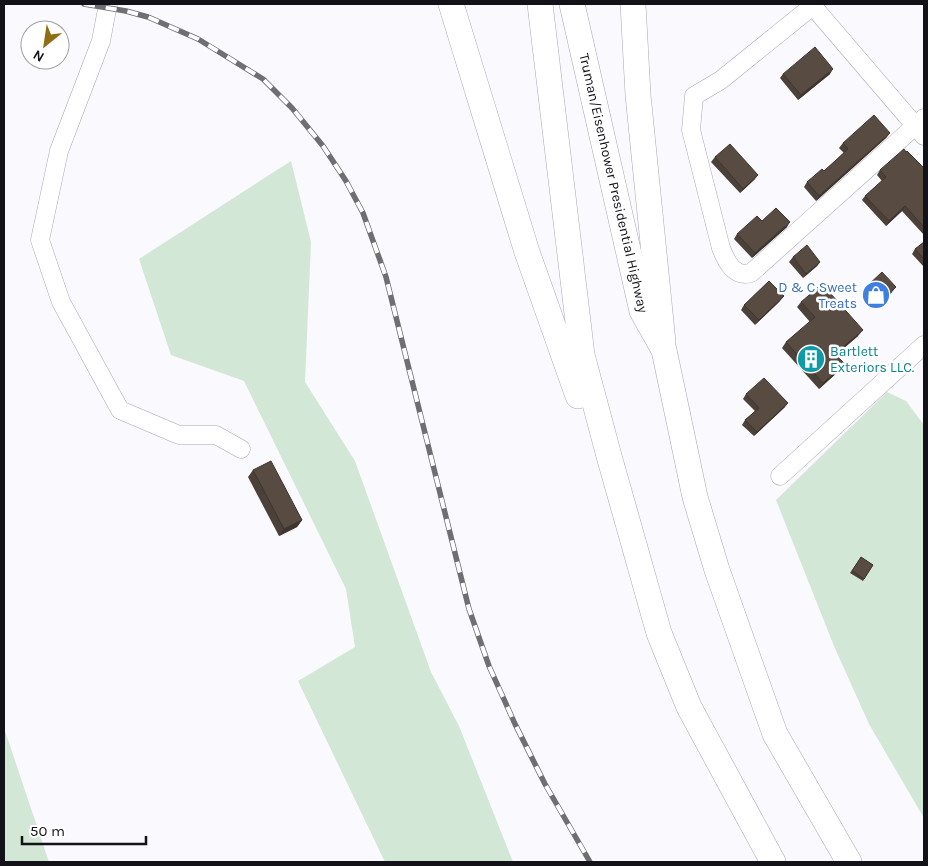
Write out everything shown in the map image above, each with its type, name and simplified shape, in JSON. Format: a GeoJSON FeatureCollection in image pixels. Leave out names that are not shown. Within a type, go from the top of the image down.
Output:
{"type":"FeatureCollection","features":[{"type":"Feature","properties":{"kind":"highway"},"geometry":{"type":"LineString","coordinates":[[451,4],[527,252],[638,564]]}},
{"type":"Feature","properties":{"kind":"highway"},"geometry":{"type":"LineString","coordinates":[[540,4],[582,355],[638,564],[659,633],[689,707],[773,862]]}},
{"type":"Feature","properties":{"kind":"highway","name":"Truman/Eisenhower Presidential Highway"},"geometry":{"type":"LineString","coordinates":[[572,4],[642,310],[664,350],[694,497],[776,734],[848,862]]}},
{"type":"Feature","properties":{"kind":"highway"},"geometry":{"type":"LineString","coordinates":[[633,4],[638,96],[664,350]]}},
{"type":"Feature","properties":{"kind":"street"},"geometry":{"type":"LineString","coordinates":[[108,4],[101,41],[58,151],[40,240],[61,302],[120,410],[179,435],[216,435],[241,449]]}},
{"type":"Feature","properties":{"kind":"street"},"geometry":{"type":"LineString","coordinates":[[813,4],[921,126],[751,273],[743,274],[737,272],[728,264],[721,248],[691,130],[694,96],[721,80],[813,4]]}},
{"type":"Feature","properties":{"kind":"street"},"geometry":{"type":"LineString","coordinates":[[780,476],[924,345]]}},
{"type":"Feature","properties":{"kind":"green space"},"geometry":{"type":"Polygon","coordinates":[[[291,161],[311,242],[305,382],[355,461],[431,672],[459,726],[513,862],[385,862],[298,681],[355,647],[346,589],[244,381],[171,355],[139,259],[291,161]]]}},
{"type":"Feature","properties":{"kind":"green space"},"geometry":{"type":"Polygon","coordinates":[[[887,392],[906,401],[924,425],[924,818],[869,724],[834,646],[776,500],[887,392]]]}},
{"type":"Feature","properties":{"kind":"green space"},"geometry":{"type":"Polygon","coordinates":[[[4,728],[49,862],[4,862],[4,728]]]}},
{"type":"Feature","properties":{"kind":"building"},"geometry":{"type":"Polygon","coordinates":[[[815,47],[833,69],[801,95],[783,74],[815,47]]]}},
{"type":"Feature","properties":{"kind":"building"},"geometry":{"type":"Polygon","coordinates":[[[874,115],[890,133],[819,196],[807,182],[822,169],[824,171],[848,149],[843,143],[874,115]]]}},
{"type":"Feature","properties":{"kind":"building"},"geometry":{"type":"Polygon","coordinates":[[[730,144],[758,175],[743,189],[715,157],[730,144]]]}},
{"type":"Feature","properties":{"kind":"building"},"geometry":{"type":"Polygon","coordinates":[[[904,149],[924,168],[924,227],[905,206],[889,221],[865,196],[886,177],[880,170],[904,149]]]}},
{"type":"Feature","properties":{"kind":"building"},"geometry":{"type":"Polygon","coordinates":[[[776,208],[790,222],[755,253],[737,234],[757,216],[762,221],[776,208]]]}},
{"type":"Feature","properties":{"kind":"building"},"geometry":{"type":"Polygon","coordinates":[[[924,242],[924,259],[915,249],[924,242]]]}},
{"type":"Feature","properties":{"kind":"building"},"geometry":{"type":"Polygon","coordinates":[[[807,245],[820,262],[806,274],[793,257],[807,245]]]}},
{"type":"Feature","properties":{"kind":"building","name":"D & C Sweet Treats"},"geometry":{"type":"Polygon","coordinates":[[[882,272],[896,287],[879,303],[865,288],[882,272]]]}},
{"type":"Feature","properties":{"kind":"building"},"geometry":{"type":"Polygon","coordinates":[[[769,281],[784,296],[759,320],[744,305],[769,281]]]}},
{"type":"Feature","properties":{"kind":"building"},"geometry":{"type":"Polygon","coordinates":[[[822,284],[863,330],[835,354],[845,364],[823,383],[786,342],[815,317],[801,302],[822,284]]]}},
{"type":"Feature","properties":{"kind":"building"},"geometry":{"type":"Polygon","coordinates":[[[764,378],[788,403],[757,432],[745,420],[759,408],[746,394],[764,378]]]}},
{"type":"Feature","properties":{"kind":"building"},"geometry":{"type":"Polygon","coordinates":[[[271,461],[302,520],[284,529],[253,470],[271,461]]]}},
{"type":"Feature","properties":{"kind":"building"},"geometry":{"type":"Polygon","coordinates":[[[861,557],[873,565],[864,579],[852,571],[861,557]]]}},
{"type":"Feature","properties":{"kind":"railway"},"geometry":{"type":"LineString","coordinates":[[84,4],[126,11],[148,17],[198,39],[263,79],[292,108],[323,146],[346,181],[363,213],[386,277],[469,609],[489,666],[545,784],[590,862]]}},
{"type":"Feature","properties":{"kind":"place","name":"D & C Sweet Treats"},"geometry":{"type":"Point","coordinates":[876,295]}},
{"type":"Feature","properties":{"kind":"place","name":"Bartlett Exteriors LLC."},"geometry":{"type":"Point","coordinates":[811,359]}}]}
